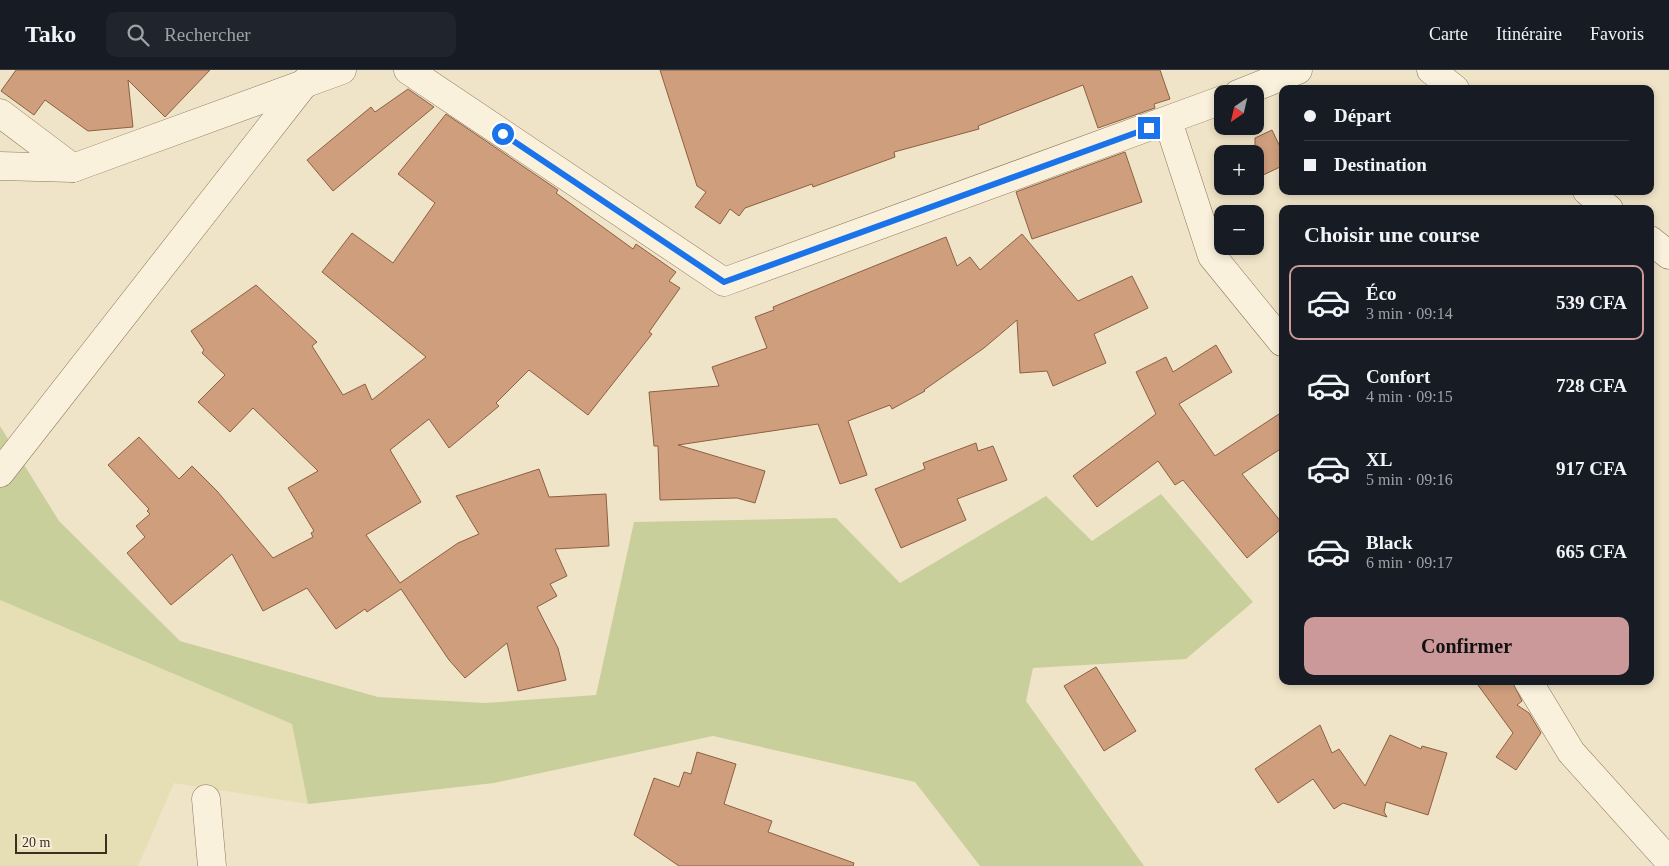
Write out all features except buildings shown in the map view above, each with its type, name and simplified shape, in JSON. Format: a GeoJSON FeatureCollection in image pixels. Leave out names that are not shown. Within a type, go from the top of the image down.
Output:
{"type":"FeatureCollection","features":[{"type":"Feature","properties":{"kind":"street"},"geometry":{"type":"LineString","coordinates":[[0,166],[74,168],[310,78],[342,70]]}},
{"type":"Feature","properties":{"kind":"street"},"geometry":{"type":"LineString","coordinates":[[408,70],[724,282],[1214,103]]}},
{"type":"Feature","properties":{"kind":"street"},"geometry":{"type":"LineString","coordinates":[[1260,85],[1298,70]]}},
{"type":"Feature","properties":{"kind":"street"},"geometry":{"type":"LineString","coordinates":[[1431,70],[1450,85]]}},
{"type":"Feature","properties":{"kind":"street"},"geometry":{"type":"LineString","coordinates":[[0,473],[310,78]]}},
{"type":"Feature","properties":{"kind":"street"},"geometry":{"type":"LineString","coordinates":[[0,113],[74,168]]}},
{"type":"Feature","properties":{"kind":"street"},"geometry":{"type":"LineString","coordinates":[[1168,121],[1212,256],[1279,338]]}},
{"type":"Feature","properties":{"kind":"street"},"geometry":{"type":"LineString","coordinates":[[1592,195],[1604,205]]}},
{"type":"Feature","properties":{"kind":"street"},"geometry":{"type":"LineString","coordinates":[[1654,243],[1669,255]]}},
{"type":"Feature","properties":{"kind":"street"},"geometry":{"type":"LineString","coordinates":[[1530,685],[1572,752],[1669,860]]}},
{"type":"Feature","properties":{"kind":"street"},"geometry":{"type":"LineString","coordinates":[[206,799],[212,866]]}},
{"type":"Feature","properties":{"kind":"shaded area"},"geometry":{"type":"Polygon","coordinates":[[[0,600],[292,724],[308,804],[174,783],[138,866],[0,866],[0,600]]]}},
{"type":"Feature","properties":{"kind":"green space"},"geometry":{"type":"Polygon","coordinates":[[[0,426],[59,521],[180,641],[378,697],[485,703],[596,695],[634,522],[836,518],[900,583],[1046,496],[1092,541],[1161,494],[1253,602],[1186,659],[1033,668],[1026,701],[1144,866],[980,866],[915,782],[713,736],[494,783],[308,804],[292,724],[0,600],[0,426]]]}},
{"type":"Feature","properties":{"kind":"route"},"geometry":{"type":"LineString","coordinates":[[503,134],[724,282],[1149,128]]}}]}
